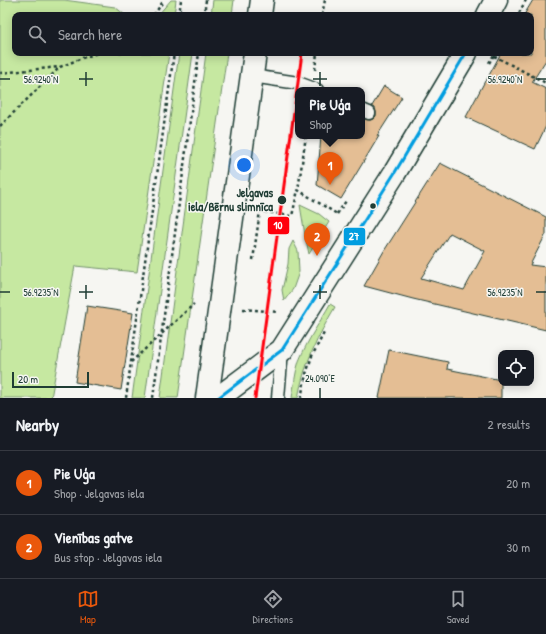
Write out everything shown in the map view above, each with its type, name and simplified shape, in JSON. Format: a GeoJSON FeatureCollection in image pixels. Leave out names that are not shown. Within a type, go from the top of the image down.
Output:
{"type":"FeatureCollection","features":[{"type":"Feature","properties":{"kind":"street"},"geometry":{"type":"LineString","coordinates":[[260,12],[262,0]]}},
{"type":"Feature","properties":{"kind":"street"},"geometry":{"type":"LineString","coordinates":[[490,12],[496,0]]}},
{"type":"Feature","properties":{"kind":"street"},"geometry":{"type":"LineString","coordinates":[[207,398],[255,56]]}},
{"type":"Feature","properties":{"kind":"street"},"geometry":{"type":"LineString","coordinates":[[218,398],[282,350],[394,174],[464,56]]}},
{"type":"Feature","properties":{"kind":"lane"},"geometry":{"type":"LineString","coordinates":[[252,76],[298,83],[309,87]]}},
{"type":"Feature","properties":{"kind":"lane"},"geometry":{"type":"LineString","coordinates":[[278,398],[282,350]]}},
{"type":"Feature","properties":{"kind":"path"},"geometry":{"type":"LineString","coordinates":[[156,12],[164,0]]}},
{"type":"Feature","properties":{"kind":"path"},"geometry":{"type":"LineString","coordinates":[[179,12],[181,0]]}},
{"type":"Feature","properties":{"kind":"path"},"geometry":{"type":"LineString","coordinates":[[204,12],[206,0]]}},
{"type":"Feature","properties":{"kind":"path"},"geometry":{"type":"LineString","coordinates":[[322,12],[324,0]]}},
{"type":"Feature","properties":{"kind":"path"},"geometry":{"type":"LineString","coordinates":[[520,12],[526,0]]}},
{"type":"Feature","properties":{"kind":"path"},"geometry":{"type":"LineString","coordinates":[[0,73],[60,67],[88,56]]}},
{"type":"Feature","properties":{"kind":"path"},"geometry":{"type":"LineString","coordinates":[[126,398],[174,56]]}},
{"type":"Feature","properties":{"kind":"path"},"geometry":{"type":"LineString","coordinates":[[153,398],[199,56]]}},
{"type":"Feature","properties":{"kind":"path"},"geometry":{"type":"LineString","coordinates":[[494,56],[546,83]]}},
{"type":"Feature","properties":{"kind":"path"},"geometry":{"type":"LineString","coordinates":[[0,126],[60,67]]}},
{"type":"Feature","properties":{"kind":"path"},"geometry":{"type":"LineString","coordinates":[[260,211],[292,216],[298,190],[306,139]]}},
{"type":"Feature","properties":{"kind":"path"},"geometry":{"type":"LineString","coordinates":[[298,190],[360,227]]}},
{"type":"Feature","properties":{"kind":"path"},"geometry":{"type":"LineString","coordinates":[[131,362],[194,304]]}},
{"type":"Feature","properties":{"kind":"path"},"geometry":{"type":"LineString","coordinates":[[243,309],[272,312]]}},
{"type":"Feature","properties":{"kind":"path"},"geometry":{"type":"LineString","coordinates":[[301,398],[306,374],[312,356],[325,330]]}},
{"type":"Feature","properties":{"kind":"green space"},"geometry":{"type":"Polygon","coordinates":[[[0,0],[64,0],[115,7],[121,12],[12,12],[12,56],[169,56],[137,272],[75,266],[51,398],[0,398],[0,0]]]}},
{"type":"Feature","properties":{"kind":"green space"},"geometry":{"type":"Polygon","coordinates":[[[171,0],[176,0],[174,12],[161,12],[171,0]]]}},
{"type":"Feature","properties":{"kind":"green space"},"geometry":{"type":"Polygon","coordinates":[[[213,0],[234,0],[232,12],[211,12],[213,0]]]}},
{"type":"Feature","properties":{"kind":"green space"},"geometry":{"type":"Polygon","coordinates":[[[179,56],[193,56],[145,398],[132,398],[179,56]]]}},
{"type":"Feature","properties":{"kind":"green space"},"geometry":{"type":"Polygon","coordinates":[[[206,56],[227,56],[178,398],[160,398],[206,56]]]}},
{"type":"Feature","properties":{"kind":"green space"},"geometry":{"type":"Polygon","coordinates":[[[300,205],[319,214],[329,222],[309,254],[305,235],[300,205]]]}},
{"type":"Feature","properties":{"kind":"green space"},"geometry":{"type":"Polygon","coordinates":[[[293,241],[298,251],[299,272],[293,289],[284,301],[282,290],[288,264],[289,249],[293,241]]]}},
{"type":"Feature","properties":{"kind":"green space"},"geometry":{"type":"Polygon","coordinates":[[[330,304],[335,307],[312,351],[298,398],[292,398],[299,361],[330,304]]]}},
{"type":"Feature","properties":{"kind":"building"},"geometry":{"type":"Polygon","coordinates":[[[533,0],[546,0],[546,60],[532,82],[546,89],[546,126],[535,149],[466,117],[499,56],[534,56],[534,12],[526,12],[533,0]]]}},
{"type":"Feature","properties":{"kind":"building"},"geometry":{"type":"Polygon","coordinates":[[[384,86],[402,97],[377,136],[379,136],[341,199],[317,185],[321,139],[365,139],[365,119],[370,120],[376,116],[375,108],[372,106],[384,86]]]}},
{"type":"Feature","properties":{"kind":"building"},"geometry":{"type":"Polygon","coordinates":[[[440,163],[546,217],[546,234],[530,265],[546,267],[546,330],[364,286],[384,251],[440,163]],[[450,233],[421,278],[464,290],[485,251],[450,233]]]}},
{"type":"Feature","properties":{"kind":"building"},"geometry":{"type":"Polygon","coordinates":[[[87,306],[133,313],[121,390],[75,382],[87,306]]]}},
{"type":"Feature","properties":{"kind":"building"},"geometry":{"type":"Polygon","coordinates":[[[389,350],[448,362],[447,369],[498,379],[498,386],[501,386],[501,398],[379,398],[389,350]]]}},
{"type":"Feature","properties":{"kind":"transit line","name":"10"},"geometry":{"type":"LineString","coordinates":[[297,87],[302,56]]}},
{"type":"Feature","properties":{"kind":"transit line","name":"27"},"geometry":{"type":"LineString","coordinates":[[218,398],[282,350],[394,174],[464,56]]}},
{"type":"Feature","properties":{"kind":"transit line","name":"10"},"geometry":{"type":"LineString","coordinates":[[255,398],[295,104]]}},
{"type":"Feature","properties":{"kind":"place","name":"Pie Uģa"},"geometry":{"type":"Point","coordinates":[330,185]}},
{"type":"Feature","properties":{"kind":"place","name":"Jelgavas iela/Bērnu slimnīca"},"geometry":{"type":"Point","coordinates":[282,200]}},
{"type":"Feature","properties":{"kind":"place","name":"Vienības gatve"},"geometry":{"type":"Point","coordinates":[317,256]}}]}
